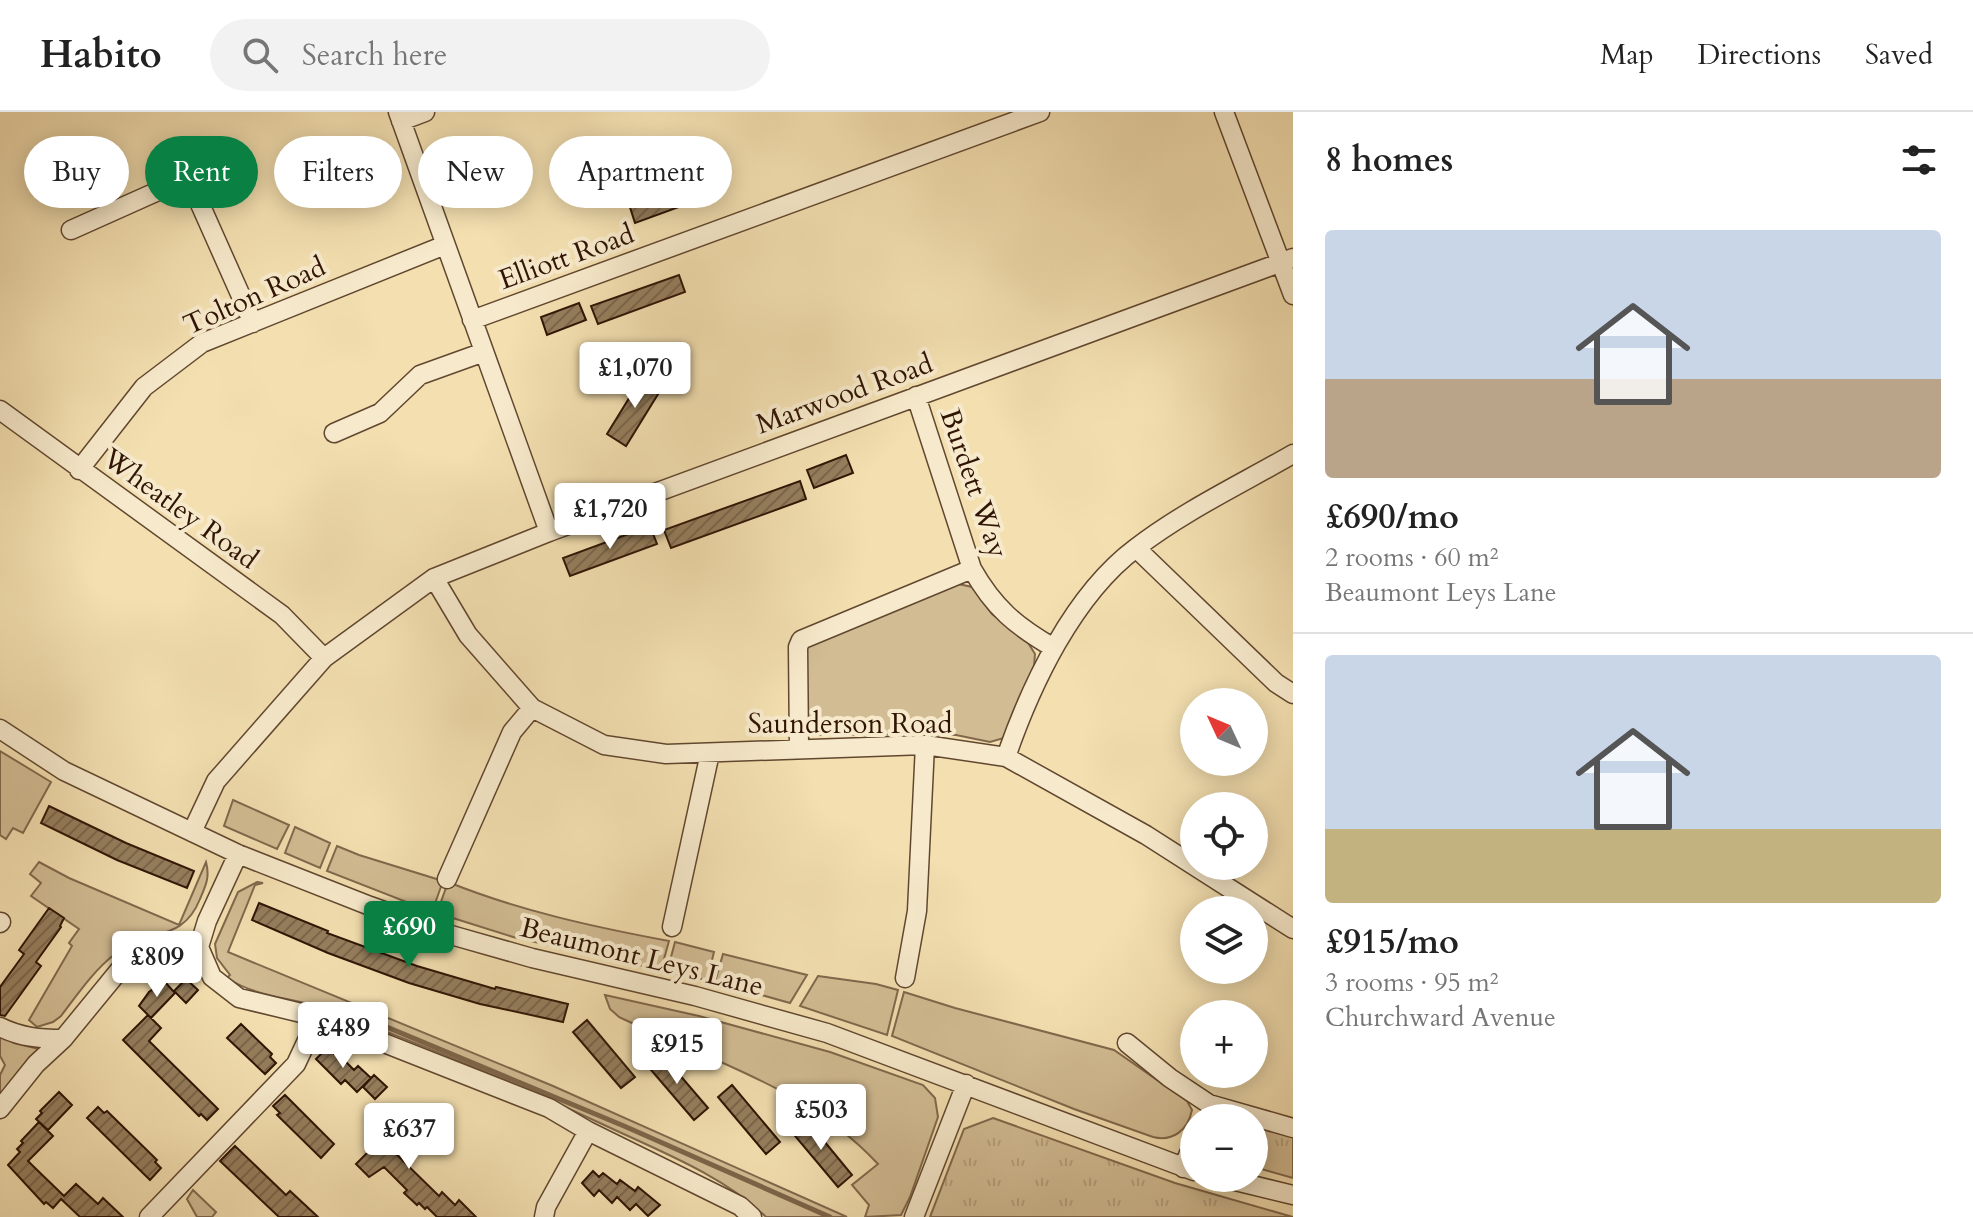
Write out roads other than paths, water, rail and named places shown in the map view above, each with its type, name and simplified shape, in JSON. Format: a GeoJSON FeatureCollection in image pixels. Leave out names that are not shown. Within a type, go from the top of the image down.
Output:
{"type":"FeatureCollection","features":[{"type":"Feature","properties":{"kind":"street"},"geometry":{"type":"LineString","coordinates":[[425,112],[399,116],[549,532]]}},
{"type":"Feature","properties":{"kind":"street","name":"Elliott Road"},"geometry":{"type":"LineString","coordinates":[[472,320],[1040,112]]}},
{"type":"Feature","properties":{"kind":"street"},"geometry":{"type":"LineString","coordinates":[[1224,112],[1287,260],[1293,295]]}},
{"type":"Feature","properties":{"kind":"street"},"geometry":{"type":"LineString","coordinates":[[71,230],[145,196]]}},
{"type":"Feature","properties":{"kind":"street"},"geometry":{"type":"LineString","coordinates":[[202,208],[253,323]]}},
{"type":"Feature","properties":{"kind":"street","name":"Tolton Road"},"geometry":{"type":"LineString","coordinates":[[79,470],[144,387],[202,343],[445,245]]}},
{"type":"Feature","properties":{"kind":"street","name":"Marwood Road"},"geometry":{"type":"LineString","coordinates":[[192,832],[216,781],[324,658],[434,578],[549,532],[1287,260]]}},
{"type":"Feature","properties":{"kind":"street"},"geometry":{"type":"LineString","coordinates":[[334,433],[380,413],[420,375],[484,352]]}},
{"type":"Feature","properties":{"kind":"street","name":"Burdett Way"},"geometry":{"type":"LineString","coordinates":[[916,396],[972,569],[1002,612],[1054,648]]}},
{"type":"Feature","properties":{"kind":"street","name":"Wheatley Road"},"geometry":{"type":"LineString","coordinates":[[0,410],[282,615],[324,658]]}},
{"type":"Feature","properties":{"kind":"street"},"geometry":{"type":"LineString","coordinates":[[1006,757],[1024,705],[1054,648],[1106,574],[1136,548],[1293,454]]}},
{"type":"Feature","properties":{"kind":"street"},"geometry":{"type":"LineString","coordinates":[[1136,548],[1276,683],[1293,694]]}},
{"type":"Feature","properties":{"kind":"street"},"geometry":{"type":"LineString","coordinates":[[799,748],[798,647],[801,640],[972,569]]}},
{"type":"Feature","properties":{"kind":"street","name":"Saunderson Road"},"geometry":{"type":"LineString","coordinates":[[434,578],[468,635],[532,708],[604,745],[666,754],[925,745],[1006,757],[1146,835],[1293,929]]}},
{"type":"Feature","properties":{"kind":"street"},"geometry":{"type":"LineString","coordinates":[[447,879],[512,732],[532,708]]}},
{"type":"Feature","properties":{"kind":"street","name":"Beaumont Leys Lane"},"geometry":{"type":"LineString","coordinates":[[0,729],[64,771],[238,854],[451,935],[532,958],[695,996],[827,1033],[1180,1167]]}},
{"type":"Feature","properties":{"kind":"street"},"geometry":{"type":"LineString","coordinates":[[905,978],[917,911],[925,745]]}},
{"type":"Feature","properties":{"kind":"street"},"geometry":{"type":"LineString","coordinates":[[672,927],[710,753]]}},
{"type":"Feature","properties":{"kind":"street"},"geometry":{"type":"LineString","coordinates":[[238,854],[207,921],[199,947],[212,977],[239,998],[318,1017],[549,1108],[588,1131],[740,1206],[752,1217]]}},
{"type":"Feature","properties":{"kind":"street"},"geometry":{"type":"LineString","coordinates":[[0,1109],[122,967],[143,954],[199,947]]}},
{"type":"Feature","properties":{"kind":"street"},"geometry":{"type":"LineString","coordinates":[[149,1217],[296,1064],[318,1017]]}},
{"type":"Feature","properties":{"kind":"street"},"geometry":{"type":"LineString","coordinates":[[0,1027],[35,1039],[63,1039]]}},
{"type":"Feature","properties":{"kind":"street"},"geometry":{"type":"LineString","coordinates":[[1127,1043],[1198,1104]]}},
{"type":"Feature","properties":{"kind":"street"},"geometry":{"type":"LineString","coordinates":[[914,1217],[966,1084]]}},
{"type":"Feature","properties":{"kind":"street"},"geometry":{"type":"LineString","coordinates":[[1268,1123],[1293,1128]]}},
{"type":"Feature","properties":{"kind":"street"},"geometry":{"type":"LineString","coordinates":[[544,1217],[546,1207],[588,1131]]}},
{"type":"Feature","properties":{"kind":"street"},"geometry":{"type":"LineString","coordinates":[[1268,1189],[1293,1195]]}},
{"type":"Feature","properties":{"kind":"waterway"},"geometry":{"type":"LineString","coordinates":[[334,1005],[624,1126],[830,1217]]}}]}
